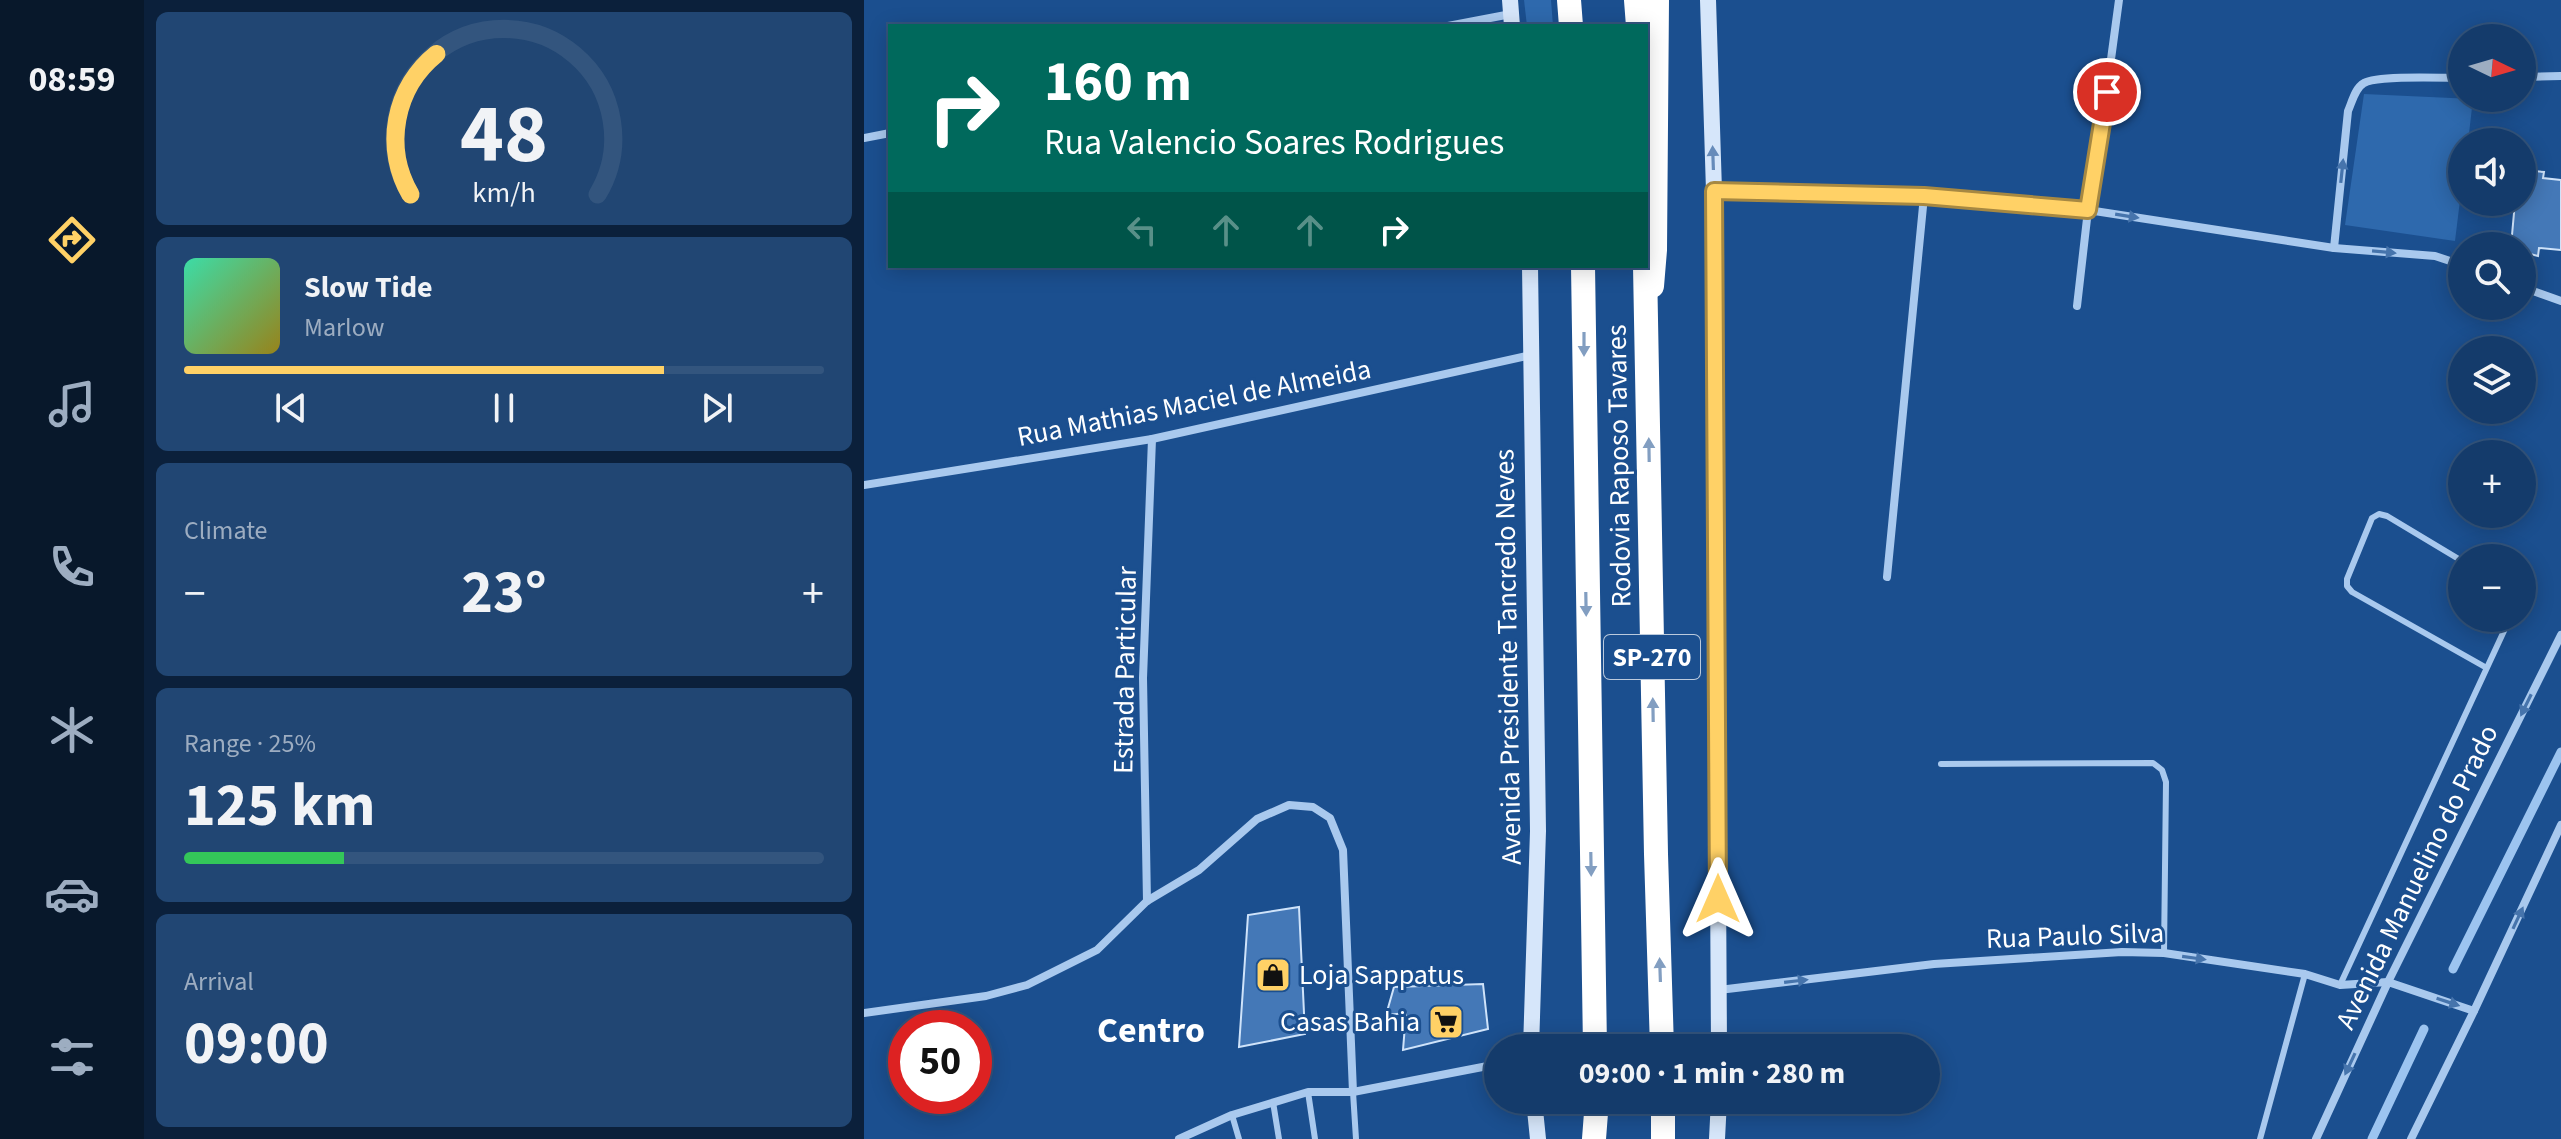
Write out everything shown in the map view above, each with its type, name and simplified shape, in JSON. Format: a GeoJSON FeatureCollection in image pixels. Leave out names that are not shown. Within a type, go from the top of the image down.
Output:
{"type":"FeatureCollection","features":[{"type":"Feature","properties":{"kind":"highway"},"geometry":{"type":"LineString","coordinates":[[1569,0],[1571,24]]}},
{"type":"Feature","properties":{"kind":"highway"},"geometry":{"type":"LineString","coordinates":[[1636,0],[1638,24]]}},
{"type":"Feature","properties":{"kind":"highway"},"geometry":{"type":"LineString","coordinates":[[1647,332],[1655,250],[1657,0]]}},
{"type":"Feature","properties":{"kind":"highway","name":"Rodovia Raposo Tavares"},"geometry":{"type":"LineString","coordinates":[[1583,268],[1595,1034]]}},
{"type":"Feature","properties":{"kind":"highway","name":"Rodovia Raposo Tavares"},"geometry":{"type":"LineString","coordinates":[[1645,268],[1662,1034]]}},
{"type":"Feature","properties":{"kind":"highway"},"geometry":{"type":"LineString","coordinates":[[1594,1139],[1596,1114]]}},
{"type":"Feature","properties":{"kind":"highway"},"geometry":{"type":"LineString","coordinates":[[1663,1114],[1663,1139]]}},
{"type":"Feature","properties":{"kind":"main road"},"geometry":{"type":"LineString","coordinates":[[1708,0],[1714,191],[1719,1034]]}},
{"type":"Feature","properties":{"kind":"main road","name":"Avenida Presidente Tancredo Neves"},"geometry":{"type":"LineString","coordinates":[[1530,268],[1538,831],[1531,1034]]}},
{"type":"Feature","properties":{"kind":"main road"},"geometry":{"type":"LineString","coordinates":[[1535,1114],[1538,1139]]}},
{"type":"Feature","properties":{"kind":"main road"},"geometry":{"type":"LineString","coordinates":[[1717,1139],[1718,1114]]}},
{"type":"Feature","properties":{"kind":"street"},"geometry":{"type":"LineString","coordinates":[[2077,306],[2119,0]]}},
{"type":"Feature","properties":{"kind":"street"},"geometry":{"type":"LineString","coordinates":[[1458,24],[1511,13]]}},
{"type":"Feature","properties":{"kind":"street"},"geometry":{"type":"LineString","coordinates":[[2536,77],[2561,76]]}},
{"type":"Feature","properties":{"kind":"street"},"geometry":{"type":"LineString","coordinates":[[2334,248],[2348,111],[2355,94],[2364,83],[2377,79],[2448,78]]}},
{"type":"Feature","properties":{"kind":"street"},"geometry":{"type":"LineString","coordinates":[[864,138],[888,133]]}},
{"type":"Feature","properties":{"kind":"street"},"geometry":{"type":"LineString","coordinates":[[1714,191],[1924,196],[2088,210],[2334,248],[2435,256],[2448,260]]}},
{"type":"Feature","properties":{"kind":"street"},"geometry":{"type":"LineString","coordinates":[[1887,577],[1924,196]]}},
{"type":"Feature","properties":{"kind":"street"},"geometry":{"type":"LineString","coordinates":[[2536,292],[2561,301]]}},
{"type":"Feature","properties":{"kind":"street","name":"Rua Mathias Maciel de Almeida"},"geometry":{"type":"LineString","coordinates":[[864,485],[1152,439],[1531,355]]}},
{"type":"Feature","properties":{"kind":"street","name":"Estrada Particular"},"geometry":{"type":"LineString","coordinates":[[1147,901],[1143,678],[1152,439]]}},
{"type":"Feature","properties":{"kind":"street","name":"Avenida Manuelino do Prado"},"geometry":{"type":"LineString","coordinates":[[2316,1139],[2388,982],[2561,635]]}},
{"type":"Feature","properties":{"kind":"street"},"geometry":{"type":"LineString","coordinates":[[864,1013],[986,996],[1027,985],[1097,950],[1147,901],[1199,870],[1257,819],[1289,805],[1313,807],[1330,818],[1343,850],[1353,1092]]}},
{"type":"Feature","properties":{"kind":"street"},"geometry":{"type":"LineString","coordinates":[[2411,1139],[2561,825]]}},
{"type":"Feature","properties":{"kind":"street","name":"Rua Paulo Silva"},"geometry":{"type":"LineString","coordinates":[[1718,990],[1934,964],[2122,952],[2164,953],[2305,974],[2340,985],[2388,982],[2474,1011]]}},
{"type":"Feature","properties":{"kind":"street"},"geometry":{"type":"LineString","coordinates":[[1179,1139],[1232,1115],[1308,1092],[1353,1092],[1484,1067]]}},
{"type":"Feature","properties":{"kind":"lane"},"geometry":{"type":"LineString","coordinates":[[2448,553],[2379,514],[2372,518],[2347,579],[2347,586],[2352,592],[2485,667]]}},
{"type":"Feature","properties":{"kind":"lane"},"geometry":{"type":"LineString","coordinates":[[2340,985],[2503,632]]}},
{"type":"Feature","properties":{"kind":"lane"},"geometry":{"type":"LineString","coordinates":[[1941,764],[2153,763],[2162,770],[2166,782],[2164,953]]}},
{"type":"Feature","properties":{"kind":"lane"},"geometry":{"type":"LineString","coordinates":[[2260,1139],[2305,974]]}},
{"type":"Feature","properties":{"kind":"lane"},"geometry":{"type":"LineString","coordinates":[[1308,1092],[1315,1139]]}},
{"type":"Feature","properties":{"kind":"lane"},"geometry":{"type":"LineString","coordinates":[[1353,1092],[1356,1139]]}},
{"type":"Feature","properties":{"kind":"lane"},"geometry":{"type":"LineString","coordinates":[[1273,1102],[1279,1139]]}},
{"type":"Feature","properties":{"kind":"lane"},"geometry":{"type":"LineString","coordinates":[[1232,1115],[1239,1139]]}},
{"type":"Feature","properties":{"kind":"shaded area"},"geometry":{"type":"Polygon","coordinates":[[[1524,0],[1551,0],[1553,24],[1527,24],[1524,0]]]}},
{"type":"Feature","properties":{"kind":"shaded area"},"geometry":{"type":"Polygon","coordinates":[[[2364,94],[2448,98],[2448,112],[2471,112],[2470,128],[2448,128],[2448,216],[2458,216],[2456,232],[2448,232],[2448,240],[2345,225],[2364,94]]]}},
{"type":"Feature","properties":{"kind":"building"},"geometry":{"type":"Polygon","coordinates":[[[2536,171],[2544,172],[2543,178],[2561,180],[2561,250],[2539,248],[2536,256],[2536,232],[2512,232],[2514,216],[2536,216],[2536,171]]]}},
{"type":"Feature","properties":{"kind":"building","name":"Loja Sappatus"},"geometry":{"type":"Polygon","coordinates":[[[1299,907],[1305,1034],[1239,1047],[1248,915],[1299,907]]]}},
{"type":"Feature","properties":{"kind":"building","name":"Casas Bahia"},"geometry":{"type":"Polygon","coordinates":[[[1483,984],[1488,1029],[1403,1050],[1406,1013],[1386,1015],[1394,987],[1483,984]]]}},
{"type":"Feature","properties":{"kind":"waterway"},"geometry":{"type":"LineString","coordinates":[[2453,969],[2561,752]]}},
{"type":"Feature","properties":{"kind":"waterway"},"geometry":{"type":"LineString","coordinates":[[2372,1139],[2424,1029]]}},
{"type":"Feature","properties":{"kind":"place","name":"Loja Sappatus"},"geometry":{"type":"Point","coordinates":[1273,975]}},
{"type":"Feature","properties":{"kind":"place","name":"Casas Bahia"},"geometry":{"type":"Point","coordinates":[1446,1022]}},
{"type":"Feature","properties":{"kind":"district","name":"Centro"},"geometry":{"type":"Point","coordinates":[1151,1030]}},
{"type":"Feature","properties":{"kind":"route"},"geometry":{"type":"LineString","coordinates":[[1718,899],[1714,191],[1924,196],[2088,210],[2107,92]]}}]}
